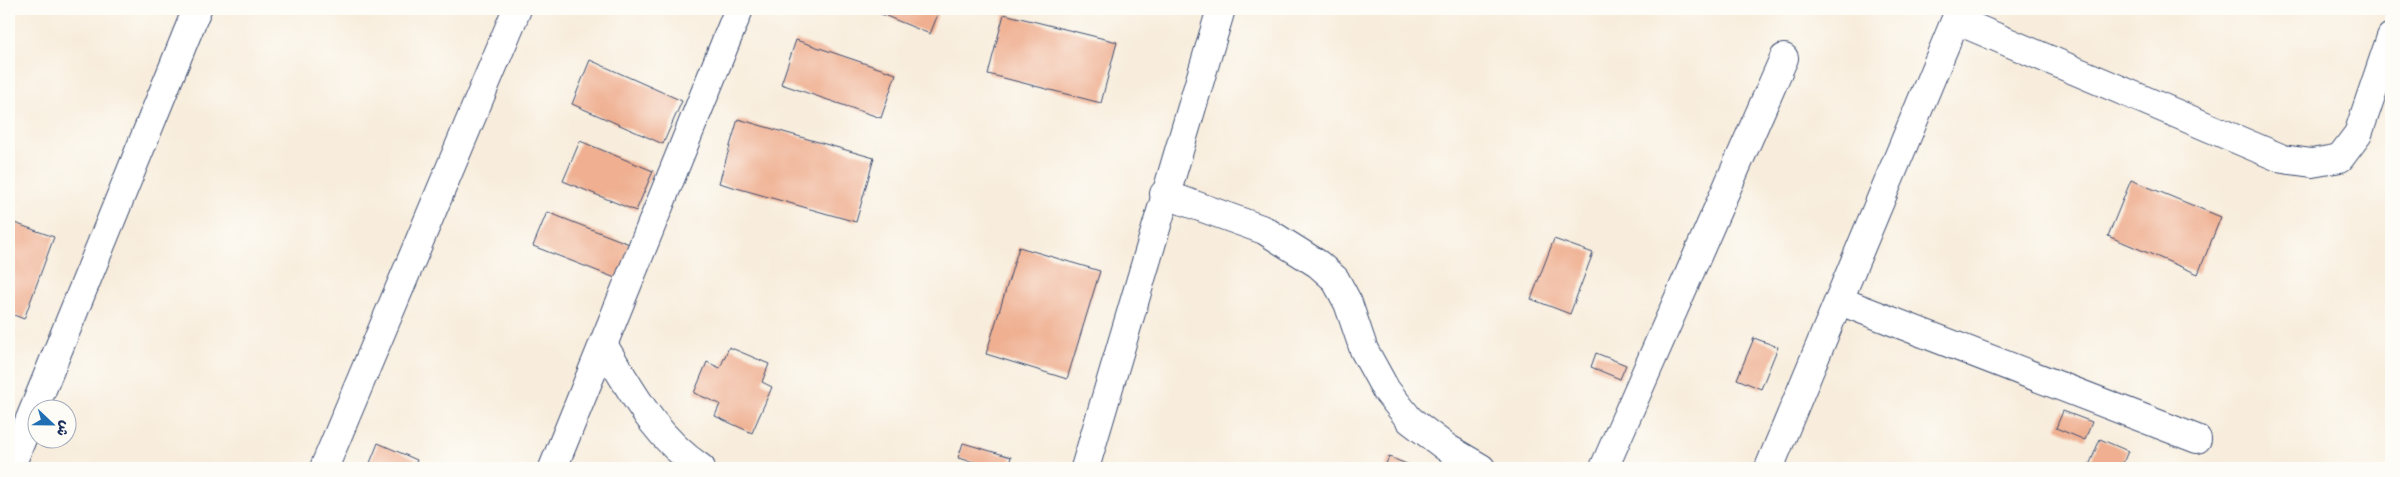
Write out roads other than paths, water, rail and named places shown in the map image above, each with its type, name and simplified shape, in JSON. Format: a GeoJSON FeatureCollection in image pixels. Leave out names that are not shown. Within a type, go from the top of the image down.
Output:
{"type":"FeatureCollection","features":[{"type":"Feature","properties":{"kind":"street"},"geometry":{"type":"LineString","coordinates":[[10,468],[198,9]]}},
{"type":"Feature","properties":{"kind":"street"},"geometry":{"type":"LineString","coordinates":[[324,468],[517,9]]}},
{"type":"Feature","properties":{"kind":"street"},"geometry":{"type":"LineString","coordinates":[[553,468],[739,9]]}},
{"type":"Feature","properties":{"kind":"street"},"geometry":{"type":"LineString","coordinates":[[1085,468],[1164,194],[1220,9]]}},
{"type":"Feature","properties":{"kind":"street"},"geometry":{"type":"LineString","coordinates":[[1769,468],[1958,14],[2283,159],[2312,163],[2340,158],[2358,134],[2391,37]]}},
{"type":"Feature","properties":{"kind":"street"},"geometry":{"type":"LineString","coordinates":[[1604,468],[1784,58]]}},
{"type":"Feature","properties":{"kind":"street"},"geometry":{"type":"LineString","coordinates":[[1164,194],[1264,230],[1318,264],[1335,279],[1348,303],[1364,350],[1386,390],[1410,420],[1447,448],[1481,468]]}},
{"type":"Feature","properties":{"kind":"street"},"geometry":{"type":"LineString","coordinates":[[1840,301],[2197,439]]}},
{"type":"Feature","properties":{"kind":"street"},"geometry":{"type":"LineString","coordinates":[[604,346],[646,416],[688,460],[701,468]]}}]}
